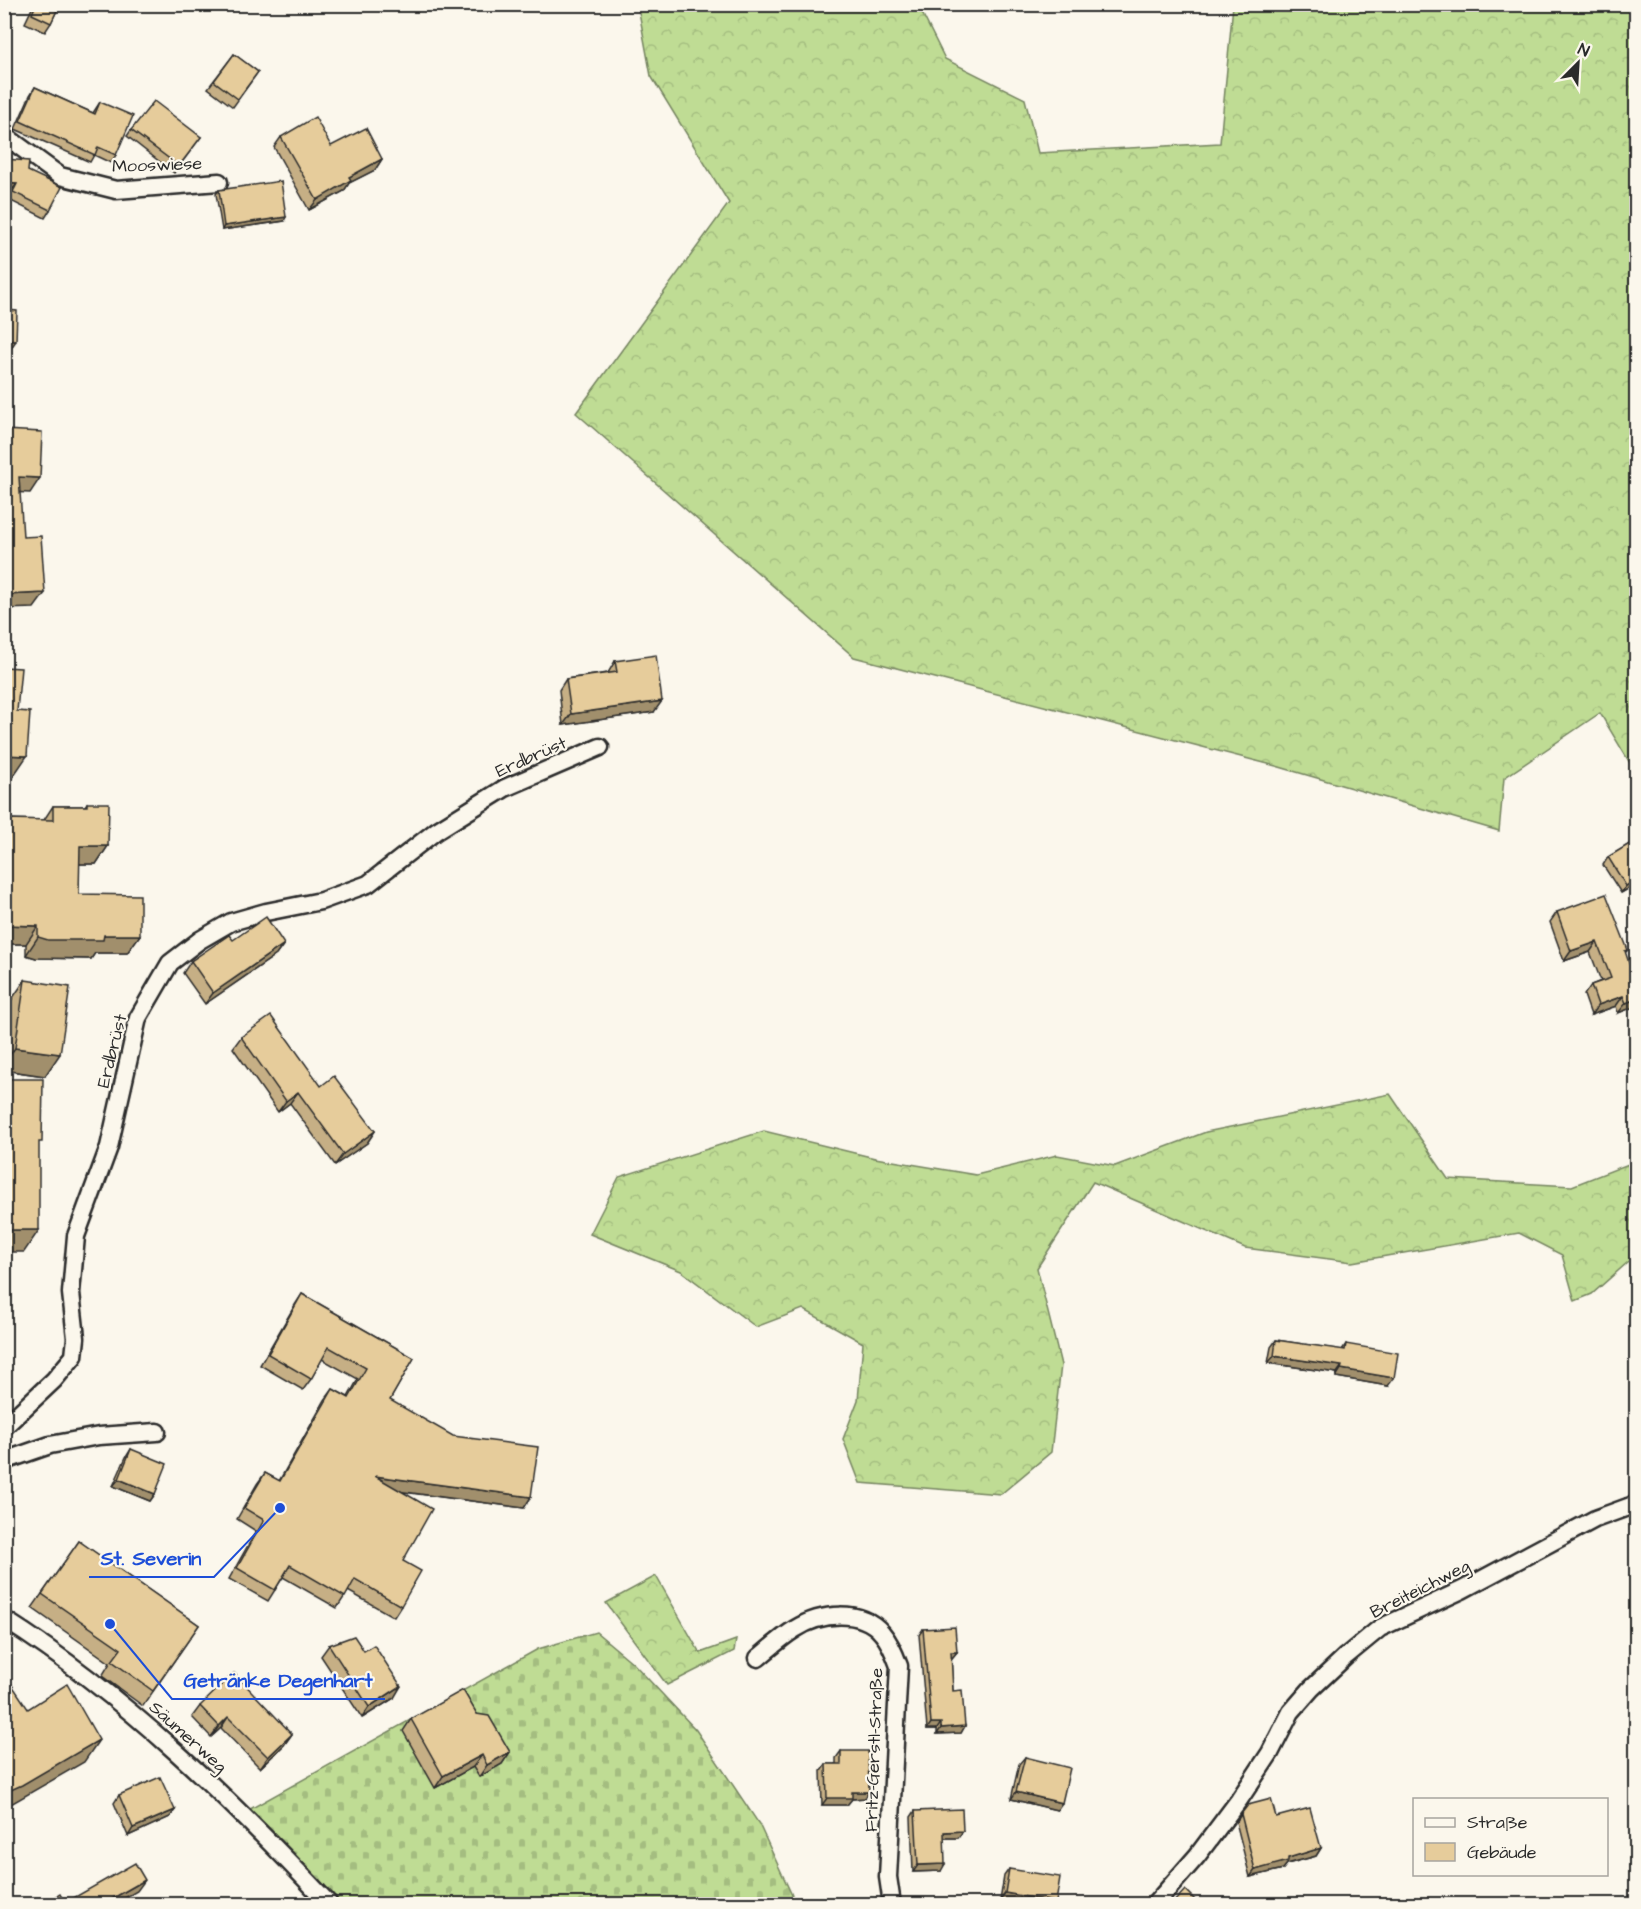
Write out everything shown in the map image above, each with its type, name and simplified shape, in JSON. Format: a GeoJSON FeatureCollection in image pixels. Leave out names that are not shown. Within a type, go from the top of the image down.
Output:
{"type":"FeatureCollection","features":[{"type":"Feature","properties":{"kind":"street","name":"Mooswiese"},"geometry":{"type":"LineString","coordinates":[[4,135],[60,176],[116,190],[219,182]]}},
{"type":"Feature","properties":{"kind":"street","name":"Erdbrüst"},"geometry":{"type":"LineString","coordinates":[[4,1427],[54,1380],[74,1356],[76,1338],[72,1293],[76,1236],[109,1147],[138,1018],[170,963],[200,940],[231,922],[321,901],[368,884],[436,831],[505,788],[600,747]]}},
{"type":"Feature","properties":{"kind":"street"},"geometry":{"type":"LineString","coordinates":[[4,1461],[50,1444],[99,1436],[157,1432]]}},
{"type":"Feature","properties":{"kind":"street","name":"Breiteichweg"},"geometry":{"type":"LineString","coordinates":[[1155,1905],[1197,1856],[1239,1800],[1270,1753],[1291,1712],[1311,1689],[1346,1656],[1380,1628],[1462,1590],[1595,1519],[1636,1504]]}},
{"type":"Feature","properties":{"kind":"street","name":"Fritz-Gerstl-Straße"},"geometry":{"type":"LineString","coordinates":[[758,1658],[797,1628],[843,1614],[866,1622],[882,1632],[892,1649],[899,1666],[888,1877],[892,1905]]}},
{"type":"Feature","properties":{"kind":"street","name":"Säumerweg"},"geometry":{"type":"LineString","coordinates":[[4,1619],[35,1638],[162,1738],[225,1796],[329,1905]]}},
{"type":"Feature","properties":{"kind":"green space"},"geometry":{"type":"Polygon","coordinates":[[[643,5],[918,5],[945,59],[1025,99],[1038,153],[1220,143],[1233,5],[1636,5],[1636,773],[1600,713],[1504,778],[1499,831],[1276,766],[854,657],[576,413],[729,203],[651,76],[639,12],[643,5]]]}},
{"type":"Feature","properties":{"kind":"green space"},"geometry":{"type":"Polygon","coordinates":[[[1390,1094],[1448,1179],[1572,1186],[1636,1161],[1636,1255],[1592,1294],[1575,1301],[1562,1255],[1519,1233],[1352,1262],[1245,1248],[1093,1182],[1037,1268],[1061,1365],[1051,1452],[1001,1494],[860,1483],[843,1439],[858,1400],[863,1343],[803,1309],[756,1327],[681,1271],[590,1234],[619,1177],[764,1131],[875,1158],[976,1175],[1057,1155],[1115,1166],[1206,1132],[1390,1094]]]}},
{"type":"Feature","properties":{"kind":"green space"},"geometry":{"type":"Polygon","coordinates":[[[656,1576],[700,1653],[736,1640],[734,1651],[667,1685],[606,1603],[656,1576]]]}},
{"type":"Feature","properties":{"kind":"green space"},"geometry":{"type":"Polygon","coordinates":[[[596,1632],[633,1663],[696,1730],[759,1824],[796,1904],[337,1904],[243,1813],[538,1649],[596,1632]]]}},
{"type":"Feature","properties":{"kind":"building"},"geometry":{"type":"Polygon","coordinates":[[[36,4],[60,4],[51,23],[32,14],[36,4]]]}},
{"type":"Feature","properties":{"kind":"building"},"geometry":{"type":"Polygon","coordinates":[[[234,54],[258,72],[238,99],[214,81],[234,54]]]}},
{"type":"Feature","properties":{"kind":"building"},"geometry":{"type":"Polygon","coordinates":[[[35,87],[95,114],[100,102],[133,116],[116,155],[98,147],[95,155],[20,121],[35,87]]]}},
{"type":"Feature","properties":{"kind":"building"},"geometry":{"type":"Polygon","coordinates":[[[154,101],[201,137],[179,166],[131,130],[154,101]]]}},
{"type":"Feature","properties":{"kind":"building"},"geometry":{"type":"Polygon","coordinates":[[[315,117],[331,146],[366,128],[382,159],[349,177],[351,180],[317,200],[281,137],[315,117]]]}},
{"type":"Feature","properties":{"kind":"building"},"geometry":{"type":"Polygon","coordinates":[[[4,159],[29,161],[28,171],[62,187],[50,210],[13,192],[17,184],[4,183],[4,159]]]}},
{"type":"Feature","properties":{"kind":"building"},"geometry":{"type":"Polygon","coordinates":[[[281,181],[286,217],[224,226],[219,190],[281,181]]]}},
{"type":"Feature","properties":{"kind":"building"},"geometry":{"type":"Polygon","coordinates":[[[4,299],[8,300],[7,310],[17,311],[16,341],[4,340],[4,299]]]}},
{"type":"Feature","properties":{"kind":"building"},"geometry":{"type":"Polygon","coordinates":[[[4,430],[42,432],[40,478],[19,477],[23,537],[41,536],[45,593],[4,595],[4,430]]]}},
{"type":"Feature","properties":{"kind":"building"},"geometry":{"type":"Polygon","coordinates":[[[656,655],[662,701],[571,714],[566,679],[617,672],[615,661],[656,655]]]}},
{"type":"Feature","properties":{"kind":"building"},"geometry":{"type":"Polygon","coordinates":[[[4,667],[21,668],[17,711],[30,712],[27,756],[4,755],[4,667]]]}},
{"type":"Feature","properties":{"kind":"building"},"geometry":{"type":"Polygon","coordinates":[[[87,803],[109,803],[108,846],[80,846],[79,894],[140,895],[140,935],[104,935],[103,940],[48,940],[38,937],[38,926],[4,925],[4,819],[53,820],[53,806],[87,806],[87,803]]]}},
{"type":"Feature","properties":{"kind":"building"},"geometry":{"type":"Polygon","coordinates":[[[1636,840],[1636,879],[1626,886],[1608,857],[1636,840]]]}},
{"type":"Feature","properties":{"kind":"building"},"geometry":{"type":"Polygon","coordinates":[[[1606,894],[1628,950],[1625,951],[1636,984],[1636,999],[1626,1003],[1623,996],[1598,1005],[1591,985],[1611,978],[1597,942],[1571,951],[1557,912],[1606,894]]]}},
{"type":"Feature","properties":{"kind":"building"},"geometry":{"type":"Polygon","coordinates":[[[266,917],[284,944],[213,993],[191,961],[229,935],[233,940],[266,917]]]}},
{"type":"Feature","properties":{"kind":"building"},"geometry":{"type":"Polygon","coordinates":[[[25,980],[70,987],[60,1054],[15,1048],[25,980]]]}},
{"type":"Feature","properties":{"kind":"building"},"geometry":{"type":"Polygon","coordinates":[[[271,1016],[321,1086],[334,1076],[375,1131],[343,1154],[298,1092],[286,1101],[241,1037],[271,1016]]]}},
{"type":"Feature","properties":{"kind":"building"},"geometry":{"type":"Polygon","coordinates":[[[4,1079],[43,1079],[42,1142],[39,1142],[39,1230],[4,1230],[4,1079]]]}},
{"type":"Feature","properties":{"kind":"building"},"geometry":{"type":"Polygon","coordinates":[[[302,1294],[414,1358],[390,1400],[453,1436],[538,1447],[531,1497],[375,1476],[432,1509],[403,1561],[421,1571],[401,1606],[355,1579],[345,1597],[290,1565],[275,1590],[237,1568],[264,1520],[244,1508],[265,1473],[280,1481],[333,1389],[349,1398],[366,1368],[329,1347],[311,1379],[268,1354],[302,1294]]]}},
{"type":"Feature","properties":{"kind":"building"},"geometry":{"type":"Polygon","coordinates":[[[1276,1340],[1345,1350],[1346,1344],[1398,1353],[1394,1378],[1341,1369],[1342,1366],[1274,1356],[1276,1340]]]}},
{"type":"Feature","properties":{"kind":"building"},"geometry":{"type":"Polygon","coordinates":[[[131,1449],[167,1464],[155,1494],[119,1479],[131,1449]]]}},
{"type":"Feature","properties":{"kind":"building"},"geometry":{"type":"Polygon","coordinates":[[[79,1541],[199,1625],[153,1691],[112,1661],[121,1649],[42,1594],[79,1541]]]}},
{"type":"Feature","properties":{"kind":"building"},"geometry":{"type":"Polygon","coordinates":[[[955,1627],[957,1652],[951,1652],[953,1691],[962,1690],[965,1726],[941,1728],[941,1723],[931,1723],[923,1629],[955,1627]]]}},
{"type":"Feature","properties":{"kind":"building"},"geometry":{"type":"Polygon","coordinates":[[[354,1636],[364,1651],[374,1645],[401,1686],[369,1707],[329,1645],[354,1636]]]}},
{"type":"Feature","properties":{"kind":"building"},"geometry":{"type":"Polygon","coordinates":[[[4,1673],[28,1709],[67,1684],[99,1740],[4,1793],[4,1673]]]}},
{"type":"Feature","properties":{"kind":"building"},"geometry":{"type":"Polygon","coordinates":[[[234,1673],[292,1734],[268,1757],[228,1717],[219,1726],[200,1706],[234,1673]]]}},
{"type":"Feature","properties":{"kind":"building"},"geometry":{"type":"Polygon","coordinates":[[[463,1690],[477,1714],[489,1716],[510,1752],[487,1765],[482,1755],[443,1776],[411,1719],[463,1690]]]}},
{"type":"Feature","properties":{"kind":"building"},"geometry":{"type":"Polygon","coordinates":[[[841,1751],[868,1751],[869,1792],[852,1792],[852,1798],[827,1798],[826,1764],[841,1764],[841,1751]]]}},
{"type":"Feature","properties":{"kind":"building"},"geometry":{"type":"Polygon","coordinates":[[[1025,1757],[1070,1768],[1062,1803],[1016,1792],[1025,1757]]]}},
{"type":"Feature","properties":{"kind":"building"},"geometry":{"type":"Polygon","coordinates":[[[160,1777],[175,1810],[133,1828],[119,1795],[160,1777]]]}},
{"type":"Feature","properties":{"kind":"building"},"geometry":{"type":"Polygon","coordinates":[[[1271,1799],[1276,1817],[1310,1808],[1321,1848],[1288,1858],[1288,1861],[1255,1870],[1241,1814],[1248,1805],[1271,1799]]]}},
{"type":"Feature","properties":{"kind":"building"},"geometry":{"type":"Polygon","coordinates":[[[962,1809],[963,1831],[944,1832],[945,1864],[918,1865],[915,1811],[962,1809]]]}},
{"type":"Feature","properties":{"kind":"building"},"geometry":{"type":"Polygon","coordinates":[[[135,1863],[145,1880],[101,1905],[42,1905],[60,1894],[65,1903],[135,1863]]]}},
{"type":"Feature","properties":{"kind":"building"},"geometry":{"type":"Polygon","coordinates":[[[1009,1869],[1060,1877],[1056,1902],[1005,1893],[1009,1869]]]}},
{"type":"Feature","properties":{"kind":"building"},"geometry":{"type":"Polygon","coordinates":[[[1185,1890],[1200,1905],[1171,1905],[1185,1890]]]}},
{"type":"Feature","properties":{"kind":"place","name":"St. Severin"},"geometry":{"type":"Point","coordinates":[280,1508]}},
{"type":"Feature","properties":{"kind":"place","name":"Getränke Degenhart"},"geometry":{"type":"Point","coordinates":[110,1624]}}]}
